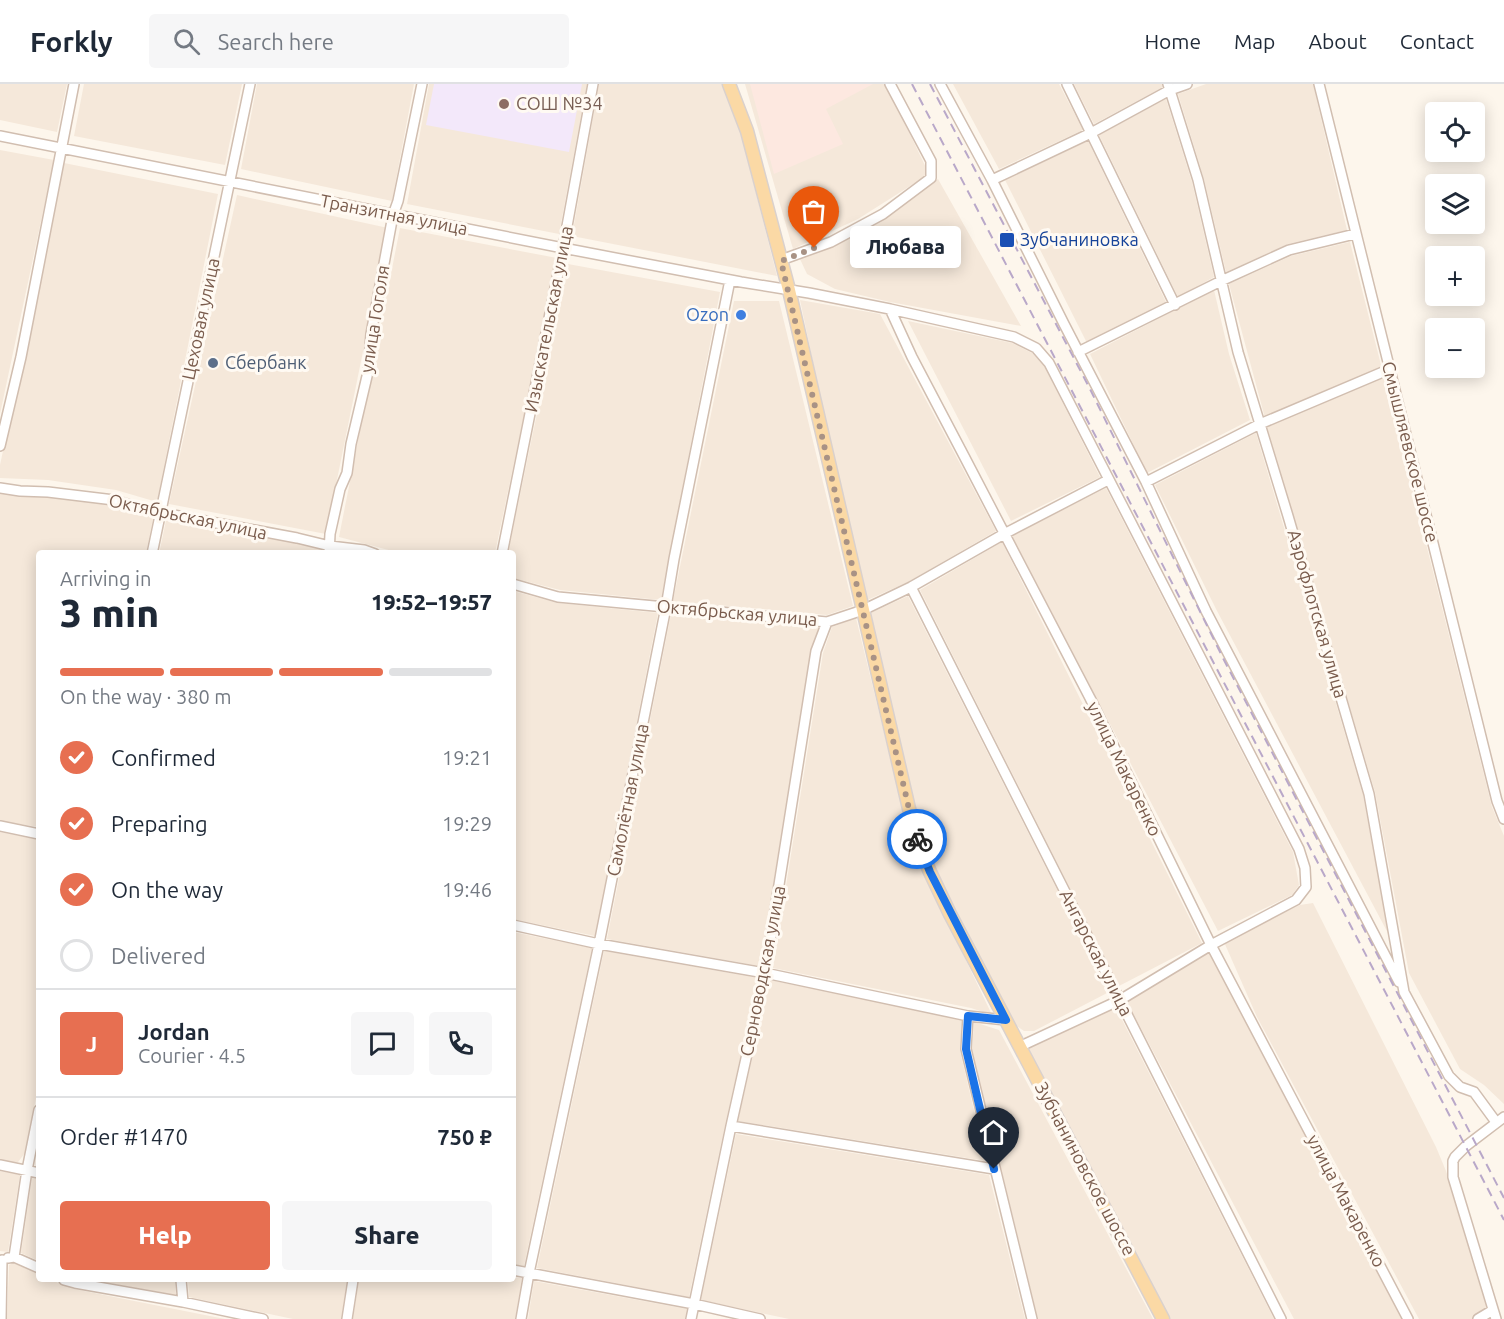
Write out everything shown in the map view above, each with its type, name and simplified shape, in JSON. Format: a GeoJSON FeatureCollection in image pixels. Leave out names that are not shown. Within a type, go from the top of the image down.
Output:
{"type":"FeatureCollection","features":[{"type":"Feature","properties":{"kind":"main road","name":"Зубчаниновское шоссе"},"geometry":{"type":"LineString","coordinates":[[729,84],[747,131],[789,290],[920,848],[945,903],[1163,1319]]}},
{"type":"Feature","properties":{"kind":"street"},"geometry":{"type":"LineString","coordinates":[[0,446],[21,357],[74,84]]}},
{"type":"Feature","properties":{"kind":"street","name":"Цеховая улица"},"geometry":{"type":"LineString","coordinates":[[153,550],[250,84]]}},
{"type":"Feature","properties":{"kind":"street","name":"улица Гоголя"},"geometry":{"type":"LineString","coordinates":[[330,550],[330,534],[340,489],[347,473],[351,444],[368,372],[371,334],[393,215],[398,201],[422,84]]}},
{"type":"Feature","properties":{"kind":"street","name":"Изыскательская улица"},"geometry":{"type":"LineString","coordinates":[[503,550],[593,84]]}},
{"type":"Feature","properties":{"kind":"street"},"geometry":{"type":"LineString","coordinates":[[781,261],[831,242],[883,214],[931,178],[931,161],[890,84]]}},
{"type":"Feature","properties":{"kind":"street"},"geometry":{"type":"LineString","coordinates":[[940,84],[992,180],[1146,482],[1206,611],[1404,992]]}},
{"type":"Feature","properties":{"kind":"street"},"geometry":{"type":"LineString","coordinates":[[1067,84],[1175,305]]}},
{"type":"Feature","properties":{"kind":"street"},"geometry":{"type":"LineString","coordinates":[[992,180],[1091,132],[1169,87],[1187,84]]}},
{"type":"Feature","properties":{"kind":"street","name":"Смышляевское шоссе"},"geometry":{"type":"LineString","coordinates":[[1318,84],[1497,801],[1504,819]]}},
{"type":"Feature","properties":{"kind":"street","name":"Аэрофлотская улица"},"geometry":{"type":"LineString","coordinates":[[1169,87],[1198,180],[1238,352],[1369,794],[1404,992],[1449,1076],[1460,1087],[1474,1092],[1500,1119]]}},
{"type":"Feature","properties":{"kind":"street","name":"Транзитная улица"},"geometry":{"type":"LineString","coordinates":[[0,136],[393,215],[789,290]]}},
{"type":"Feature","properties":{"kind":"street"},"geometry":{"type":"LineString","coordinates":[[1078,352],[1289,250],[1355,234]]}},
{"type":"Feature","properties":{"kind":"street","name":"Самолётная улица"},"geometry":{"type":"LineString","coordinates":[[521,1319],[599,944],[730,280]]}},
{"type":"Feature","properties":{"kind":"street"},"geometry":{"type":"LineString","coordinates":[[789,290],[890,309],[1014,337],[1036,348],[1049,363],[1299,849],[1305,868],[1306,887],[1296,900],[1211,945],[1120,1000],[1021,1046]]}},
{"type":"Feature","properties":{"kind":"street","name":"улица Макаренко"},"geometry":{"type":"LineString","coordinates":[[890,309],[912,357],[1089,698],[1211,945],[1408,1319]]}},
{"type":"Feature","properties":{"kind":"street"},"geometry":{"type":"LineString","coordinates":[[1146,482],[1260,424],[1390,369]]}},
{"type":"Feature","properties":{"kind":"street","name":"Октябрьская улица"},"geometry":{"type":"LineString","coordinates":[[516,585],[558,597],[827,622],[863,610],[911,587],[1004,534],[1108,480]]}},
{"type":"Feature","properties":{"kind":"street","name":"Октябрьская улица"},"geometry":{"type":"LineString","coordinates":[[0,488],[114,500],[160,513],[297,538],[330,550],[363,550]]}},
{"type":"Feature","properties":{"kind":"street","name":"Ангарская улица"},"geometry":{"type":"LineString","coordinates":[[911,587],[1281,1319]]}},
{"type":"Feature","properties":{"kind":"street","name":"Серноводская улица"},"geometry":{"type":"LineString","coordinates":[[691,1319],[765,973],[816,651],[827,622]]}},
{"type":"Feature","properties":{"kind":"street"},"geometry":{"type":"LineString","coordinates":[[0,826],[36,833]]}},
{"type":"Feature","properties":{"kind":"street"},"geometry":{"type":"LineString","coordinates":[[516,926],[599,944],[765,973],[968,1016],[1006,1020]]}},
{"type":"Feature","properties":{"kind":"street"},"geometry":{"type":"LineString","coordinates":[[968,1016],[966,1049],[1032,1319]]}},
{"type":"Feature","properties":{"kind":"street"},"geometry":{"type":"LineString","coordinates":[[1478,1319],[1495,1315],[1452,1168],[1453,1161],[1460,1152],[1500,1119]]}},
{"type":"Feature","properties":{"kind":"street"},"geometry":{"type":"LineString","coordinates":[[14,1257],[36,1125]]}},
{"type":"Feature","properties":{"kind":"street"},"geometry":{"type":"LineString","coordinates":[[731,1126],[994,1169]]}},
{"type":"Feature","properties":{"kind":"street"},"geometry":{"type":"LineString","coordinates":[[0,1165],[36,1172]]}},
{"type":"Feature","properties":{"kind":"street"},"geometry":{"type":"LineString","coordinates":[[1,1319],[1,1260],[14,1257],[36,1267]]}},
{"type":"Feature","properties":{"kind":"street"},"geometry":{"type":"LineString","coordinates":[[516,1271],[694,1304],[760,1319]]}},
{"type":"Feature","properties":{"kind":"street"},"geometry":{"type":"LineString","coordinates":[[71,1282],[263,1319]]}},
{"type":"Feature","properties":{"kind":"street"},"geometry":{"type":"LineString","coordinates":[[181,1282],[183,1302]]}},
{"type":"Feature","properties":{"kind":"street"},"geometry":{"type":"LineString","coordinates":[[347,1319],[353,1282]]}},
{"type":"Feature","properties":{"kind":"shaded area"},"geometry":{"type":"Polygon","coordinates":[[[0,84],[67,84],[57,132],[0,120],[0,84]]]}},
{"type":"Feature","properties":{"kind":"shaded area"},"geometry":{"type":"Polygon","coordinates":[[[84,84],[242,84],[225,165],[74,136],[84,84]]]}},
{"type":"Feature","properties":{"kind":"shaded area"},"geometry":{"type":"Polygon","coordinates":[[[257,84],[414,84],[392,201],[241,169],[257,84]]]}},
{"type":"Feature","properties":{"kind":"shaded area"},"geometry":{"type":"Polygon","coordinates":[[[429,84],[587,84],[559,234],[407,204],[429,84]]]}},
{"type":"Feature","properties":{"kind":"shaded area","name":"СОШ №34"},"geometry":{"type":"Polygon","coordinates":[[[434,84],[582,84],[569,152],[426,125],[434,84]]]}},
{"type":"Feature","properties":{"kind":"shaded area"},"geometry":{"type":"Polygon","coordinates":[[[599,84],[722,84],[739,126],[777,276],[572,236],[599,84]]]}},
{"type":"Feature","properties":{"kind":"shaded area"},"geometry":{"type":"Polygon","coordinates":[[[745,84],[886,84],[929,174],[858,219],[793,249],[745,84]]]}},
{"type":"Feature","properties":{"kind":"shaded area"},"geometry":{"type":"Polygon","coordinates":[[[750,84],[873,84],[826,109],[843,144],[774,174],[750,84]]]}},
{"type":"Feature","properties":{"kind":"shaded area"},"geometry":{"type":"Polygon","coordinates":[[[953,84],[1059,84],[1083,130],[999,169],[953,84]]]}},
{"type":"Feature","properties":{"kind":"shaded area"},"geometry":{"type":"Polygon","coordinates":[[[1074,84],[1162,84],[1163,87],[1094,124],[1074,84]]]}},
{"type":"Feature","properties":{"kind":"shaded area"},"geometry":{"type":"Polygon","coordinates":[[[1206,84],[1313,84],[1347,230],[1288,244],[1226,272],[1204,179],[1178,94],[1206,84]]]}},
{"type":"Feature","properties":{"kind":"shaded area"},"geometry":{"type":"Polygon","coordinates":[[[1166,99],[1192,182],[1214,277],[1178,297],[1099,135],[1166,99]]]}},
{"type":"Feature","properties":{"kind":"shaded area"},"geometry":{"type":"Polygon","coordinates":[[[1088,141],[1166,302],[1087,343],[1005,180],[1088,141]]]}},
{"type":"Feature","properties":{"kind":"shaded area"},"geometry":{"type":"Polygon","coordinates":[[[0,150],[54,160],[0,414],[0,150]]]}},
{"type":"Feature","properties":{"kind":"shaded area"},"geometry":{"type":"Polygon","coordinates":[[[64,163],[218,194],[157,502],[116,490],[48,480],[0,478],[0,465],[64,163]]]}},
{"type":"Feature","properties":{"kind":"shaded area"},"geometry":{"type":"Polygon","coordinates":[[[938,179],[1021,326],[890,302],[835,289],[807,274],[799,257],[882,217],[938,179]]]}},
{"type":"Feature","properties":{"kind":"shaded area"},"geometry":{"type":"Polygon","coordinates":[[[237,195],[388,228],[326,534],[169,504],[237,195]]]}},
{"type":"Feature","properties":{"kind":"shaded area"},"geometry":{"type":"Polygon","coordinates":[[[400,228],[557,258],[496,550],[389,550],[339,537],[400,228]]]}},
{"type":"Feature","properties":{"kind":"shaded area"},"geometry":{"type":"Polygon","coordinates":[[[1350,242],[1382,369],[1265,418],[1229,284],[1291,256],[1350,242]]]}},
{"type":"Feature","properties":{"kind":"shaded area"},"geometry":{"type":"Polygon","coordinates":[[[568,264],[720,292],[661,600],[560,590],[516,579],[516,550],[509,550],[568,264]]]}},
{"type":"Feature","properties":{"kind":"shaded area"},"geometry":{"type":"Polygon","coordinates":[[[1214,290],[1229,354],[1250,420],[1147,473],[1090,354],[1214,290]]]}},
{"type":"Feature","properties":{"kind":"shaded area"},"geometry":{"type":"Polygon","coordinates":[[[800,300],[880,314],[996,531],[908,582],[865,601],[829,439],[800,300]]]}},
{"type":"Feature","properties":{"kind":"shaded area"},"geometry":{"type":"Polygon","coordinates":[[[734,301],[779,301],[853,606],[827,615],[673,601],[734,301]]]}},
{"type":"Feature","properties":{"kind":"shaded area"},"geometry":{"type":"Polygon","coordinates":[[[908,321],[1012,343],[1032,353],[1044,366],[1100,477],[1011,521],[908,321]]]}},
{"type":"Feature","properties":{"kind":"shaded area"},"geometry":{"type":"Polygon","coordinates":[[[1384,376],[1492,807],[1504,836],[1504,1104],[1484,1085],[1460,1069],[1409,973],[1375,792],[1266,425],[1384,376]]]}},
{"type":"Feature","properties":{"kind":"shaded area"},"geometry":{"type":"Polygon","coordinates":[[[1256,433],[1363,795],[1389,935],[1216,609],[1155,485],[1256,433]]]}},
{"type":"Feature","properties":{"kind":"shaded area"},"geometry":{"type":"Polygon","coordinates":[[[1106,488],[1293,852],[1299,885],[1292,895],[1218,931],[1012,536],[1106,488]]]}},
{"type":"Feature","properties":{"kind":"shaded area"},"geometry":{"type":"Polygon","coordinates":[[[0,492],[114,502],[154,514],[147,550],[36,550],[36,827],[0,821],[0,492]]]}},
{"type":"Feature","properties":{"kind":"shaded area"},"geometry":{"type":"Polygon","coordinates":[[[167,516],[325,547],[325,550],[160,550],[167,516]]]}},
{"type":"Feature","properties":{"kind":"shaded area"},"geometry":{"type":"Polygon","coordinates":[[[1002,542],[1202,943],[1119,986],[920,590],[1002,542]]]}},
{"type":"Feature","properties":{"kind":"shaded area"},"geometry":{"type":"Polygon","coordinates":[[[516,592],[558,603],[658,613],[595,936],[516,920],[516,592]]]}},
{"type":"Feature","properties":{"kind":"shaded area"},"geometry":{"type":"Polygon","coordinates":[[[908,596],[1109,992],[1034,1031],[1024,1031],[1008,1020],[923,843],[868,614],[908,596]]]}},
{"type":"Feature","properties":{"kind":"shaded area"},"geometry":{"type":"Polygon","coordinates":[[[671,614],[819,627],[811,649],[760,966],[607,939],[671,614]]]}},
{"type":"Feature","properties":{"kind":"shaded area"},"geometry":{"type":"Polygon","coordinates":[[[856,618],[912,847],[992,1015],[971,1008],[773,968],[823,653],[832,627],[856,618]]]}},
{"type":"Feature","properties":{"kind":"shaded area"},"geometry":{"type":"Polygon","coordinates":[[[0,832],[36,839],[36,1098],[25,1153],[18,1162],[0,1163],[0,832]]]}},
{"type":"Feature","properties":{"kind":"shaded area"},"geometry":{"type":"Polygon","coordinates":[[[1313,903],[1446,1171],[1491,1302],[1489,1309],[1473,1319],[1419,1319],[1257,1017],[1224,942],[1300,905],[1313,903]]]}},
{"type":"Feature","properties":{"kind":"shaded area"},"geometry":{"type":"Polygon","coordinates":[[[516,933],[592,948],[524,1266],[516,1265],[516,933]]]}},
{"type":"Feature","properties":{"kind":"shaded area"},"geometry":{"type":"Polygon","coordinates":[[[604,951],[758,978],[689,1297],[537,1268],[604,951]]]}},
{"type":"Feature","properties":{"kind":"shaded area"},"geometry":{"type":"Polygon","coordinates":[[[1209,951],[1405,1319],[1294,1319],[1125,998],[1209,951]]]}},
{"type":"Feature","properties":{"kind":"shaded area"},"geometry":{"type":"Polygon","coordinates":[[[770,980],[962,1019],[960,1051],[986,1161],[738,1121],[770,980]]]}},
{"type":"Feature","properties":{"kind":"shaded area"},"geometry":{"type":"Polygon","coordinates":[[[1114,1004],[1274,1319],[1168,1319],[1024,1050],[1114,1004]]]}},
{"type":"Feature","properties":{"kind":"shaded area"},"geometry":{"type":"Polygon","coordinates":[[[974,1022],[999,1030],[1153,1319],[1038,1319],[972,1049],[974,1022]]]}},
{"type":"Feature","properties":{"kind":"shaded area"},"geometry":{"type":"Polygon","coordinates":[[[736,1134],[989,1175],[1025,1319],[789,1319],[701,1300],[736,1134]]]}},
{"type":"Feature","properties":{"kind":"shaded area"},"geometry":{"type":"Polygon","coordinates":[[[0,1171],[20,1175],[8,1252],[0,1251],[0,1171]]]}},
{"type":"Feature","properties":{"kind":"shaded area"},"geometry":{"type":"Polygon","coordinates":[[[32,1178],[36,1179],[36,1260],[21,1253],[32,1178]]]}},
{"type":"Feature","properties":{"kind":"shaded area"},"geometry":{"type":"Polygon","coordinates":[[[13,1263],[36,1273],[36,1282],[56,1282],[74,1289],[225,1319],[7,1319],[9,1265],[13,1263]]]}},
{"type":"Feature","properties":{"kind":"shaded area"},"geometry":{"type":"Polygon","coordinates":[[[516,1277],[522,1278],[515,1319],[353,1319],[359,1282],[516,1282],[516,1277]]]}},
{"type":"Feature","properties":{"kind":"shaded area"},"geometry":{"type":"Polygon","coordinates":[[[534,1281],[687,1309],[685,1319],[528,1319],[534,1281]]]}},
{"type":"Feature","properties":{"kind":"shaded area"},"geometry":{"type":"Polygon","coordinates":[[[102,1282],[175,1282],[176,1295],[102,1282]]]}},
{"type":"Feature","properties":{"kind":"shaded area"},"geometry":{"type":"Polygon","coordinates":[[[188,1282],[347,1282],[341,1319],[293,1319],[189,1297],[188,1282]]]}},
{"type":"Feature","properties":{"kind":"railway"},"geometry":{"type":"LineString","coordinates":[[912,84],[1504,1220]]}},
{"type":"Feature","properties":{"kind":"railway"},"geometry":{"type":"LineString","coordinates":[[930,84],[1089,387],[1224,660],[1504,1198]]}},
{"type":"Feature","properties":{"kind":"way so far"},"geometry":{"type":"LineString","coordinates":[[814,248],[781,261],[917,839]]}},
{"type":"Feature","properties":{"kind":"place","name":"СОШ №34"},"geometry":{"type":"Point","coordinates":[504,104]}},
{"type":"Feature","properties":{"kind":"place","name":"Зубчаниновка"},"geometry":{"type":"Point","coordinates":[1007,240]}},
{"type":"Feature","properties":{"kind":"place","name":"Любава"},"geometry":{"type":"Point","coordinates":[814,248]}},
{"type":"Feature","properties":{"kind":"place","name":"Ozon"},"geometry":{"type":"Point","coordinates":[741,315]}},
{"type":"Feature","properties":{"kind":"place","name":"Сбербанк"},"geometry":{"type":"Point","coordinates":[213,363]}},
{"type":"Feature","properties":{"kind":"route"},"geometry":{"type":"LineString","coordinates":[[917,839],[950,914],[1006,1020],[968,1016],[966,1036],[966,1049],[994,1169]]}}]}
